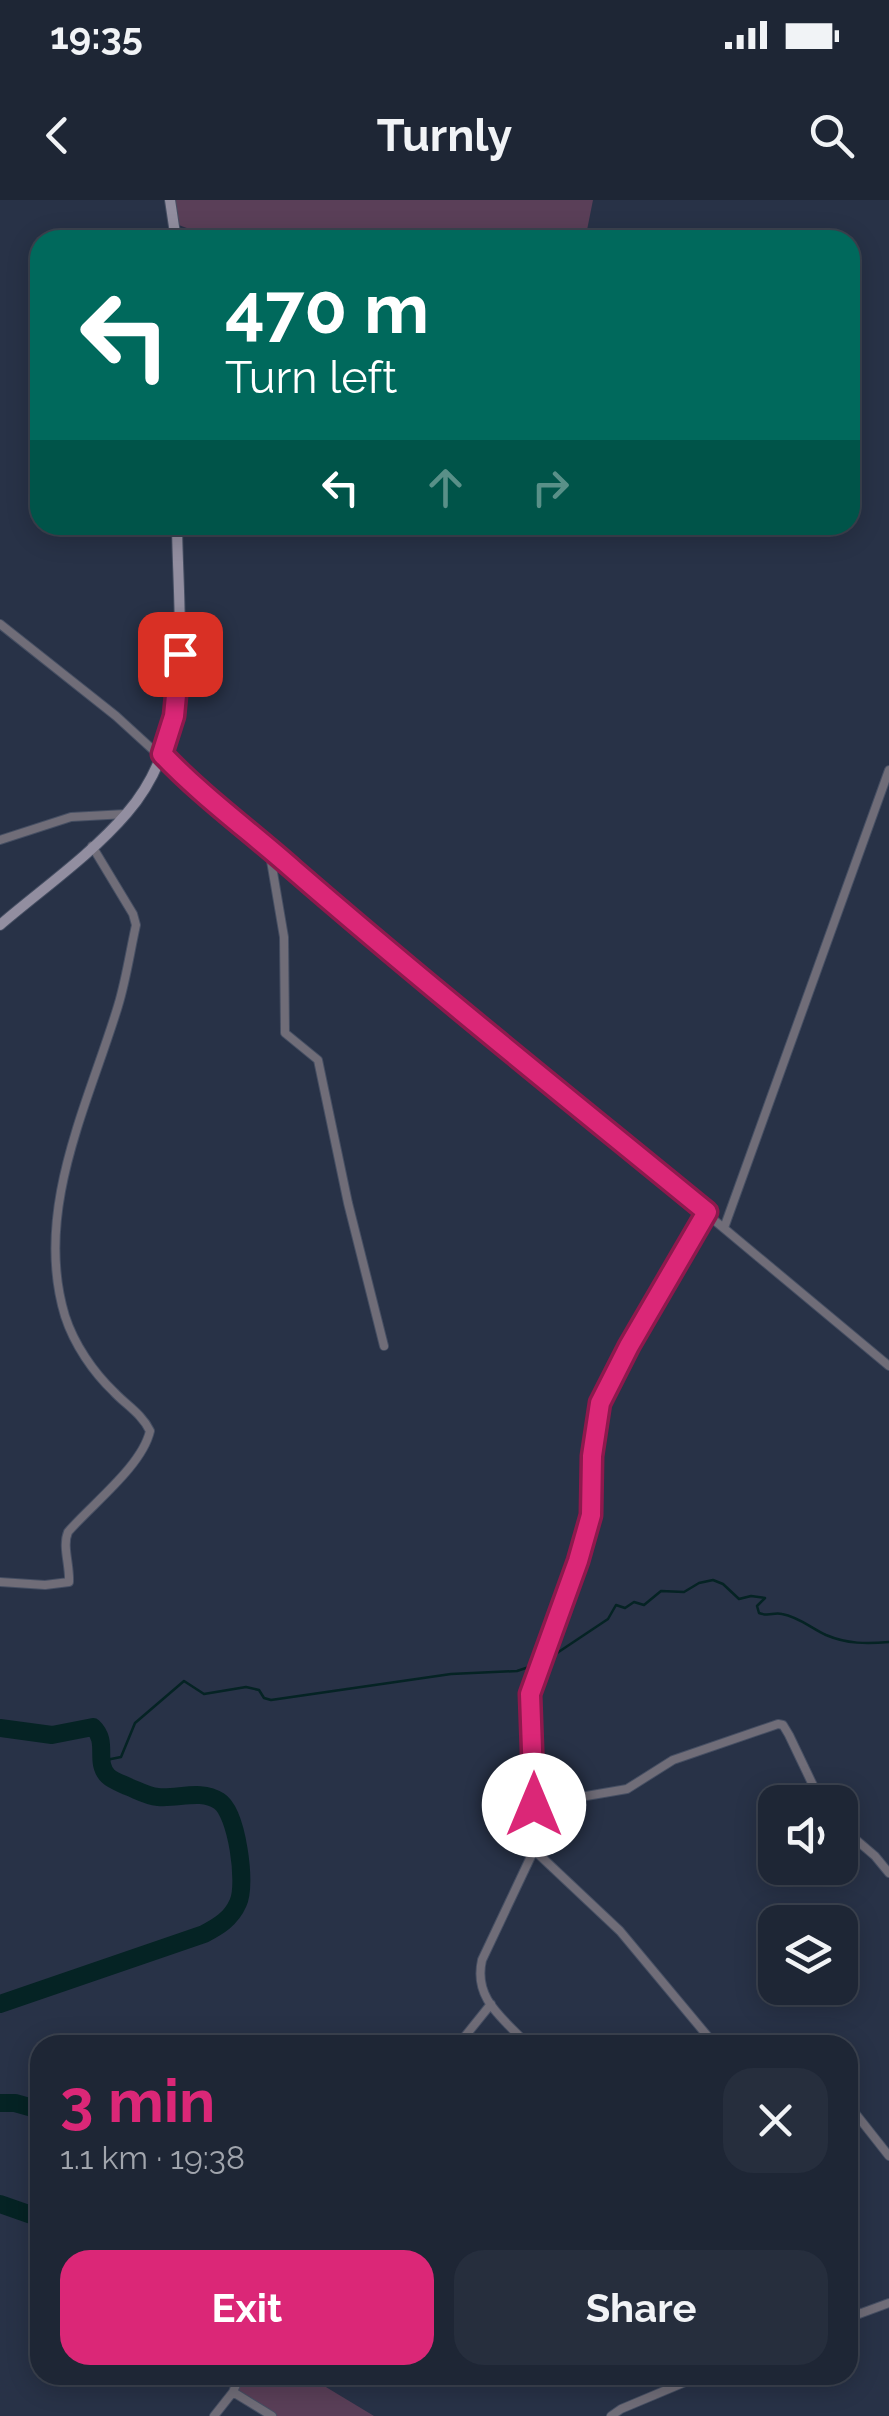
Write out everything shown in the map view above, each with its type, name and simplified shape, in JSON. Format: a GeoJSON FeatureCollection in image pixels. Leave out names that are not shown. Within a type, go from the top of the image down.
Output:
{"type":"FeatureCollection","features":[{"type":"Feature","properties":{"kind":"main road"},"geometry":{"type":"LineString","coordinates":[[170,200],[174,230]]}},
{"type":"Feature","properties":{"kind":"main road"},"geometry":{"type":"LineString","coordinates":[[0,925],[126,814],[148,785],[174,716],[178,673],[177,535]]}},
{"type":"Feature","properties":{"kind":"street"},"geometry":{"type":"LineString","coordinates":[[0,624],[162,754],[198,792],[270,849],[422,982],[707,1212],[889,1366]]}},
{"type":"Feature","properties":{"kind":"street"},"geometry":{"type":"LineString","coordinates":[[724,1228],[889,770]]}},
{"type":"Feature","properties":{"kind":"street"},"geometry":{"type":"LineString","coordinates":[[0,840],[72,817],[126,814]]}},
{"type":"Feature","properties":{"kind":"street"},"geometry":{"type":"LineString","coordinates":[[0,1582],[68,1582],[68,1532],[132,1464],[150,1431],[141,1417],[104,1382],[77,1344],[65,1316],[56,1253],[58,1200],[120,1002],[136,925],[92,846]]}},
{"type":"Feature","properties":{"kind":"street"},"geometry":{"type":"LineString","coordinates":[[270,849],[284,938],[285,1033],[318,1060],[384,1346]]}},
{"type":"Feature","properties":{"kind":"street"},"geometry":{"type":"LineString","coordinates":[[519,2035],[491,2004],[478,1979],[482,1960],[534,1850],[530,1694],[591,1515],[592,1456],[600,1403],[707,1212]]}},
{"type":"Feature","properties":{"kind":"street"},"geometry":{"type":"LineString","coordinates":[[534,1805],[626,1788],[673,1760],[778,1724],[789,1735],[813,1785]]}},
{"type":"Feature","properties":{"kind":"street"},"geometry":{"type":"LineString","coordinates":[[858,1841],[889,1873]]}},
{"type":"Feature","properties":{"kind":"street"},"geometry":{"type":"LineString","coordinates":[[534,1850],[620,1930],[707,2035]]}},
{"type":"Feature","properties":{"kind":"street"},"geometry":{"type":"LineString","coordinates":[[466,2035],[491,2004]]}},
{"type":"Feature","properties":{"kind":"street"},"geometry":{"type":"LineString","coordinates":[[858,2117],[889,2156]]}},
{"type":"Feature","properties":{"kind":"street"},"geometry":{"type":"LineString","coordinates":[[858,2314],[889,2303]]}},
{"type":"Feature","properties":{"kind":"street"},"geometry":{"type":"LineString","coordinates":[[214,2416],[236,2385]]}},
{"type":"Feature","properties":{"kind":"street"},"geometry":{"type":"LineString","coordinates":[[611,2416],[680,2385]]}},
{"type":"Feature","properties":{"kind":"street"},"geometry":{"type":"LineString","coordinates":[[233,2392],[272,2416]]}},
{"type":"Feature","properties":{"kind":"shaded area"},"geometry":{"type":"Polygon","coordinates":[[[171,200],[593,200],[587,230],[192,230],[176,224],[171,200]]]}},
{"type":"Feature","properties":{"kind":"shaded area"},"geometry":{"type":"Polygon","coordinates":[[[237,2385],[323,2385],[374,2416],[273,2416],[234,2391],[237,2385]]]}},
{"type":"Feature","properties":{"kind":"waterway"},"geometry":{"type":"LineString","coordinates":[[542,1663],[608,1619],[616,1605],[644,1605],[661,1591],[684,1592],[713,1580],[739,1599],[765,1598],[757,1606],[759,1613],[788,1615],[842,1640],[889,1642]]}},
{"type":"Feature","properties":{"kind":"waterway"},"geometry":{"type":"LineString","coordinates":[[101,1761],[121,1757],[135,1723],[184,1681],[204,1694],[246,1687],[259,1690],[271,1700],[451,1674],[517,1671],[535,1665]]}},
{"type":"Feature","properties":{"kind":"waterway"},"geometry":{"type":"LineString","coordinates":[[0,1728],[52,1735],[93,1727],[100,1739],[102,1765],[113,1779],[154,1796],[197,1795],[219,1801],[235,1833],[241,1881],[241,1894],[232,1913],[204,1934],[0,2004]]}},
{"type":"Feature","properties":{"kind":"waterway"},"geometry":{"type":"LineString","coordinates":[[0,2103],[30,2107]]}},
{"type":"Feature","properties":{"kind":"waterway"},"geometry":{"type":"LineString","coordinates":[[0,2204],[30,2214]]}},
{"type":"Feature","properties":{"kind":"route"},"geometry":{"type":"LineString","coordinates":[[180,654],[174,716],[162,754],[198,792],[270,849],[422,982],[707,1212],[600,1403],[592,1456],[591,1515],[530,1694],[534,1805]]}}]}
